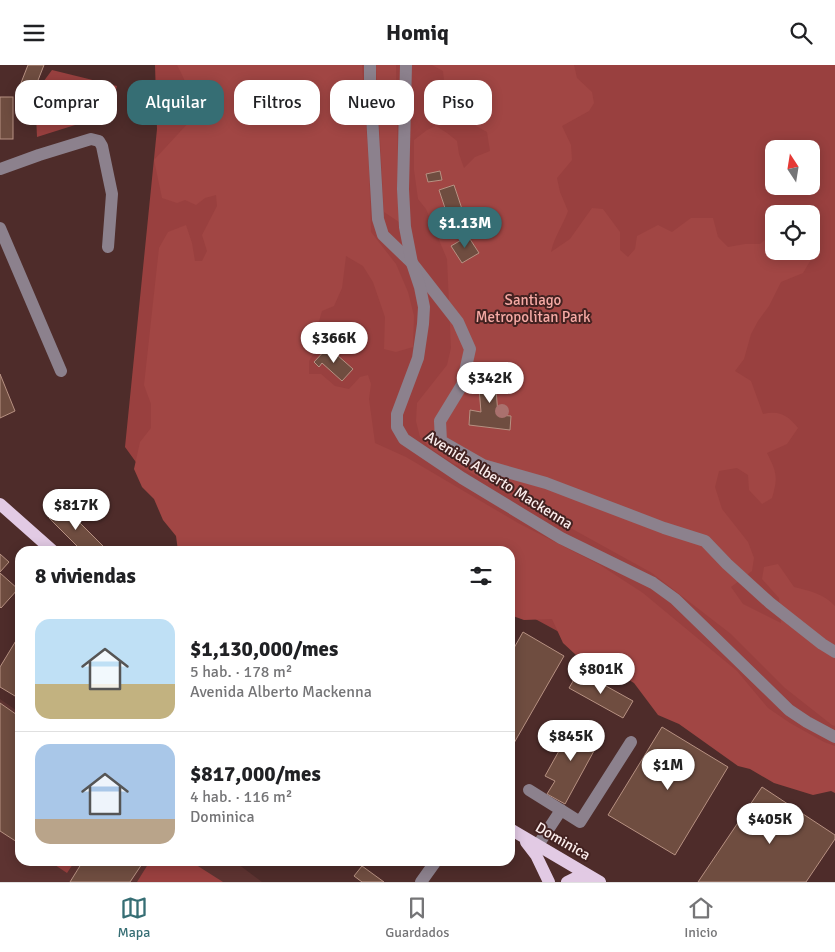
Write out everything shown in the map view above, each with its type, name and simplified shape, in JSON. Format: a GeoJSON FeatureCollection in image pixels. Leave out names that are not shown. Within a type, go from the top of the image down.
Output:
{"type":"FeatureCollection","features":[{"type":"Feature","properties":{"kind":"main road"},"geometry":{"type":"LineString","coordinates":[[0,503],[47,546]]}},
{"type":"Feature","properties":{"kind":"main road"},"geometry":{"type":"LineString","coordinates":[[515,833],[536,855],[549,882]]}},
{"type":"Feature","properties":{"kind":"main road","name":"Dominica"},"geometry":{"type":"LineString","coordinates":[[515,833],[598,881]]}},
{"type":"Feature","properties":{"kind":"main road"},"geometry":{"type":"LineString","coordinates":[[567,882],[577,877],[586,877],[598,881]]}},
{"type":"Feature","properties":{"kind":"street"},"geometry":{"type":"LineString","coordinates":[[370,65],[378,219],[383,235],[412,263],[458,322],[470,349],[462,385],[440,421],[441,441],[482,465],[546,483],[664,528],[705,541],[770,603],[835,652]]}},
{"type":"Feature","properties":{"kind":"street","name":"Avenida Alberto Mackenna"},"geometry":{"type":"LineString","coordinates":[[406,65],[403,189],[405,227],[412,263],[424,307],[418,358],[397,414],[397,427],[404,439],[454,473],[561,538],[664,590],[789,710],[835,737]]}},
{"type":"Feature","properties":{"kind":"street"},"geometry":{"type":"LineString","coordinates":[[0,169],[91,139],[99,141],[112,193],[108,247]]}},
{"type":"Feature","properties":{"kind":"street"},"geometry":{"type":"LineString","coordinates":[[0,228],[61,371]]}},
{"type":"Feature","properties":{"kind":"street"},"geometry":{"type":"LineString","coordinates":[[529,790],[580,822],[631,742]]}},
{"type":"Feature","properties":{"kind":"street"},"geometry":{"type":"LineString","coordinates":[[538,845],[561,810]]}},
{"type":"Feature","properties":{"kind":"street"},"geometry":{"type":"LineString","coordinates":[[421,882],[432,866]]}},
{"type":"Feature","properties":{"kind":"shaded area"},"geometry":{"type":"Polygon","coordinates":[[[0,699],[15,710],[15,866],[241,866],[262,882],[0,882],[0,699]]]}},
{"type":"Feature","properties":{"kind":"green space","name":"Santiago Metropolitan Park"},"geometry":{"type":"Polygon","coordinates":[[[155,65],[835,65],[835,782],[515,608],[515,546],[475,546],[164,501],[125,447],[157,125],[224,125],[224,80],[155,80],[155,65]]]}},
{"type":"Feature","properties":{"kind":"green space"},"geometry":{"type":"Polygon","coordinates":[[[177,65],[362,65],[363,80],[330,80],[330,125],[366,125],[371,232],[396,264],[408,292],[414,316],[413,347],[396,352],[384,349],[385,317],[373,282],[363,266],[346,256],[342,288],[334,306],[322,311],[317,328],[321,342],[309,361],[309,374],[321,374],[335,386],[349,389],[360,377],[368,375],[371,384],[369,399],[375,443],[406,457],[518,523],[600,565],[643,593],[737,671],[768,708],[790,723],[835,746],[835,793],[831,791],[813,795],[774,783],[750,769],[738,766],[679,724],[658,715],[634,683],[605,666],[576,655],[563,643],[552,619],[524,620],[515,617],[515,546],[177,546],[176,536],[163,520],[154,499],[142,487],[134,469],[140,442],[151,428],[151,404],[144,385],[159,248],[168,232],[186,225],[195,261],[202,261],[207,251],[202,235],[217,206],[216,195],[205,198],[196,205],[185,200],[177,203],[162,198],[154,160],[186,125],[224,125],[224,80],[184,80],[177,65]]]}},
{"type":"Feature","properties":{"kind":"green space"},"geometry":{"type":"Polygon","coordinates":[[[376,65],[396,65],[396,80],[377,80],[376,65]]]}},
{"type":"Feature","properties":{"kind":"green space"},"geometry":{"type":"Polygon","coordinates":[[[432,65],[574,65],[577,78],[592,92],[594,103],[589,111],[562,126],[571,145],[572,160],[557,178],[560,192],[568,211],[551,252],[570,239],[592,208],[603,209],[620,232],[620,250],[628,257],[635,249],[637,236],[658,225],[672,232],[691,218],[713,218],[718,237],[728,247],[760,244],[765,240],[765,260],[811,260],[803,273],[781,282],[769,306],[751,334],[744,359],[735,371],[751,381],[763,414],[778,413],[783,415],[798,428],[787,444],[767,453],[776,475],[772,498],[762,504],[749,490],[748,475],[737,468],[719,471],[715,487],[722,509],[748,542],[754,558],[752,571],[731,587],[743,604],[781,623],[779,598],[762,579],[764,567],[778,564],[794,587],[821,596],[835,606],[835,726],[785,688],[731,634],[652,573],[451,462],[430,448],[420,437],[416,421],[417,403],[447,365],[451,348],[447,259],[426,209],[418,199],[414,170],[414,140],[436,126],[457,141],[464,168],[475,157],[490,151],[487,132],[476,125],[492,125],[492,80],[444,80],[443,71],[432,65]]]}},
{"type":"Feature","properties":{"kind":"green space"},"geometry":{"type":"Polygon","coordinates":[[[52,70],[93,80],[45,80],[52,70]]]}},
{"type":"Feature","properties":{"kind":"green space"},"geometry":{"type":"Polygon","coordinates":[[[36,125],[75,125],[37,137],[36,125]]]}},
{"type":"Feature","properties":{"kind":"green space"},"geometry":{"type":"Polygon","coordinates":[[[379,125],[397,125],[399,222],[384,212],[379,125]]]}},
{"type":"Feature","properties":{"kind":"green space"},"geometry":{"type":"Polygon","coordinates":[[[56,866],[72,866],[67,873],[56,866]]]}},
{"type":"Feature","properties":{"kind":"green space"},"geometry":{"type":"Polygon","coordinates":[[[147,866],[198,866],[223,882],[137,882],[147,866]]]}},
{"type":"Feature","properties":{"kind":"building"},"geometry":{"type":"Polygon","coordinates":[[[28,65],[44,65],[38,80],[22,80],[28,65]]]}},
{"type":"Feature","properties":{"kind":"building"},"geometry":{"type":"Polygon","coordinates":[[[0,97],[13,97],[13,139],[0,139],[0,97]]]}},
{"type":"Feature","properties":{"kind":"building"},"geometry":{"type":"Polygon","coordinates":[[[440,171],[442,180],[428,182],[426,174],[440,171]]]}},
{"type":"Feature","properties":{"kind":"building"},"geometry":{"type":"Polygon","coordinates":[[[454,185],[465,218],[450,223],[439,190],[454,185]]]}},
{"type":"Feature","properties":{"kind":"building"},"geometry":{"type":"Polygon","coordinates":[[[468,236],[479,253],[462,263],[451,246],[468,236]]]}},
{"type":"Feature","properties":{"kind":"building"},"geometry":{"type":"Polygon","coordinates":[[[328,347],[353,369],[342,381],[322,363],[319,367],[314,362],[328,347]]]}},
{"type":"Feature","properties":{"kind":"building"},"geometry":{"type":"Polygon","coordinates":[[[0,374],[15,411],[0,418],[0,374]]]}},
{"type":"Feature","properties":{"kind":"building"},"geometry":{"type":"Polygon","coordinates":[[[506,374],[508,388],[496,389],[498,415],[511,416],[510,430],[469,425],[470,410],[481,412],[478,376],[506,374]]]}},
{"type":"Feature","properties":{"kind":"building"},"geometry":{"type":"Polygon","coordinates":[[[62,505],[103,546],[77,546],[49,518],[62,505]]]}},
{"type":"Feature","properties":{"kind":"building"},"geometry":{"type":"Polygon","coordinates":[[[0,554],[9,562],[0,572],[0,554]]]}},
{"type":"Feature","properties":{"kind":"building"},"geometry":{"type":"Polygon","coordinates":[[[0,573],[15,586],[15,592],[0,607],[0,573]]]}},
{"type":"Feature","properties":{"kind":"building"},"geometry":{"type":"Polygon","coordinates":[[[523,632],[564,656],[515,741],[515,646],[523,632]]]}},
{"type":"Feature","properties":{"kind":"building"},"geometry":{"type":"Polygon","coordinates":[[[15,642],[15,696],[0,687],[0,667],[15,642]]]}},
{"type":"Feature","properties":{"kind":"building"},"geometry":{"type":"Polygon","coordinates":[[[579,671],[633,701],[623,718],[569,688],[579,671]]]}},
{"type":"Feature","properties":{"kind":"building"},"geometry":{"type":"Polygon","coordinates":[[[0,703],[15,714],[15,841],[0,831],[0,703]]]}},
{"type":"Feature","properties":{"kind":"building"},"geometry":{"type":"Polygon","coordinates":[[[574,724],[601,738],[565,804],[547,794],[555,781],[545,776],[574,724]]]}},
{"type":"Feature","properties":{"kind":"building"},"geometry":{"type":"Polygon","coordinates":[[[662,727],[728,767],[675,855],[608,815],[662,727]]]}},
{"type":"Feature","properties":{"kind":"building"},"geometry":{"type":"Polygon","coordinates":[[[762,787],[835,835],[835,839],[806,882],[698,882],[762,787]]]}},
{"type":"Feature","properties":{"kind":"building"},"geometry":{"type":"Polygon","coordinates":[[[80,866],[141,866],[130,882],[70,882],[80,866]]]}},
{"type":"Feature","properties":{"kind":"building"},"geometry":{"type":"Polygon","coordinates":[[[362,866],[384,882],[362,882],[354,876],[362,866]]]}}]}
